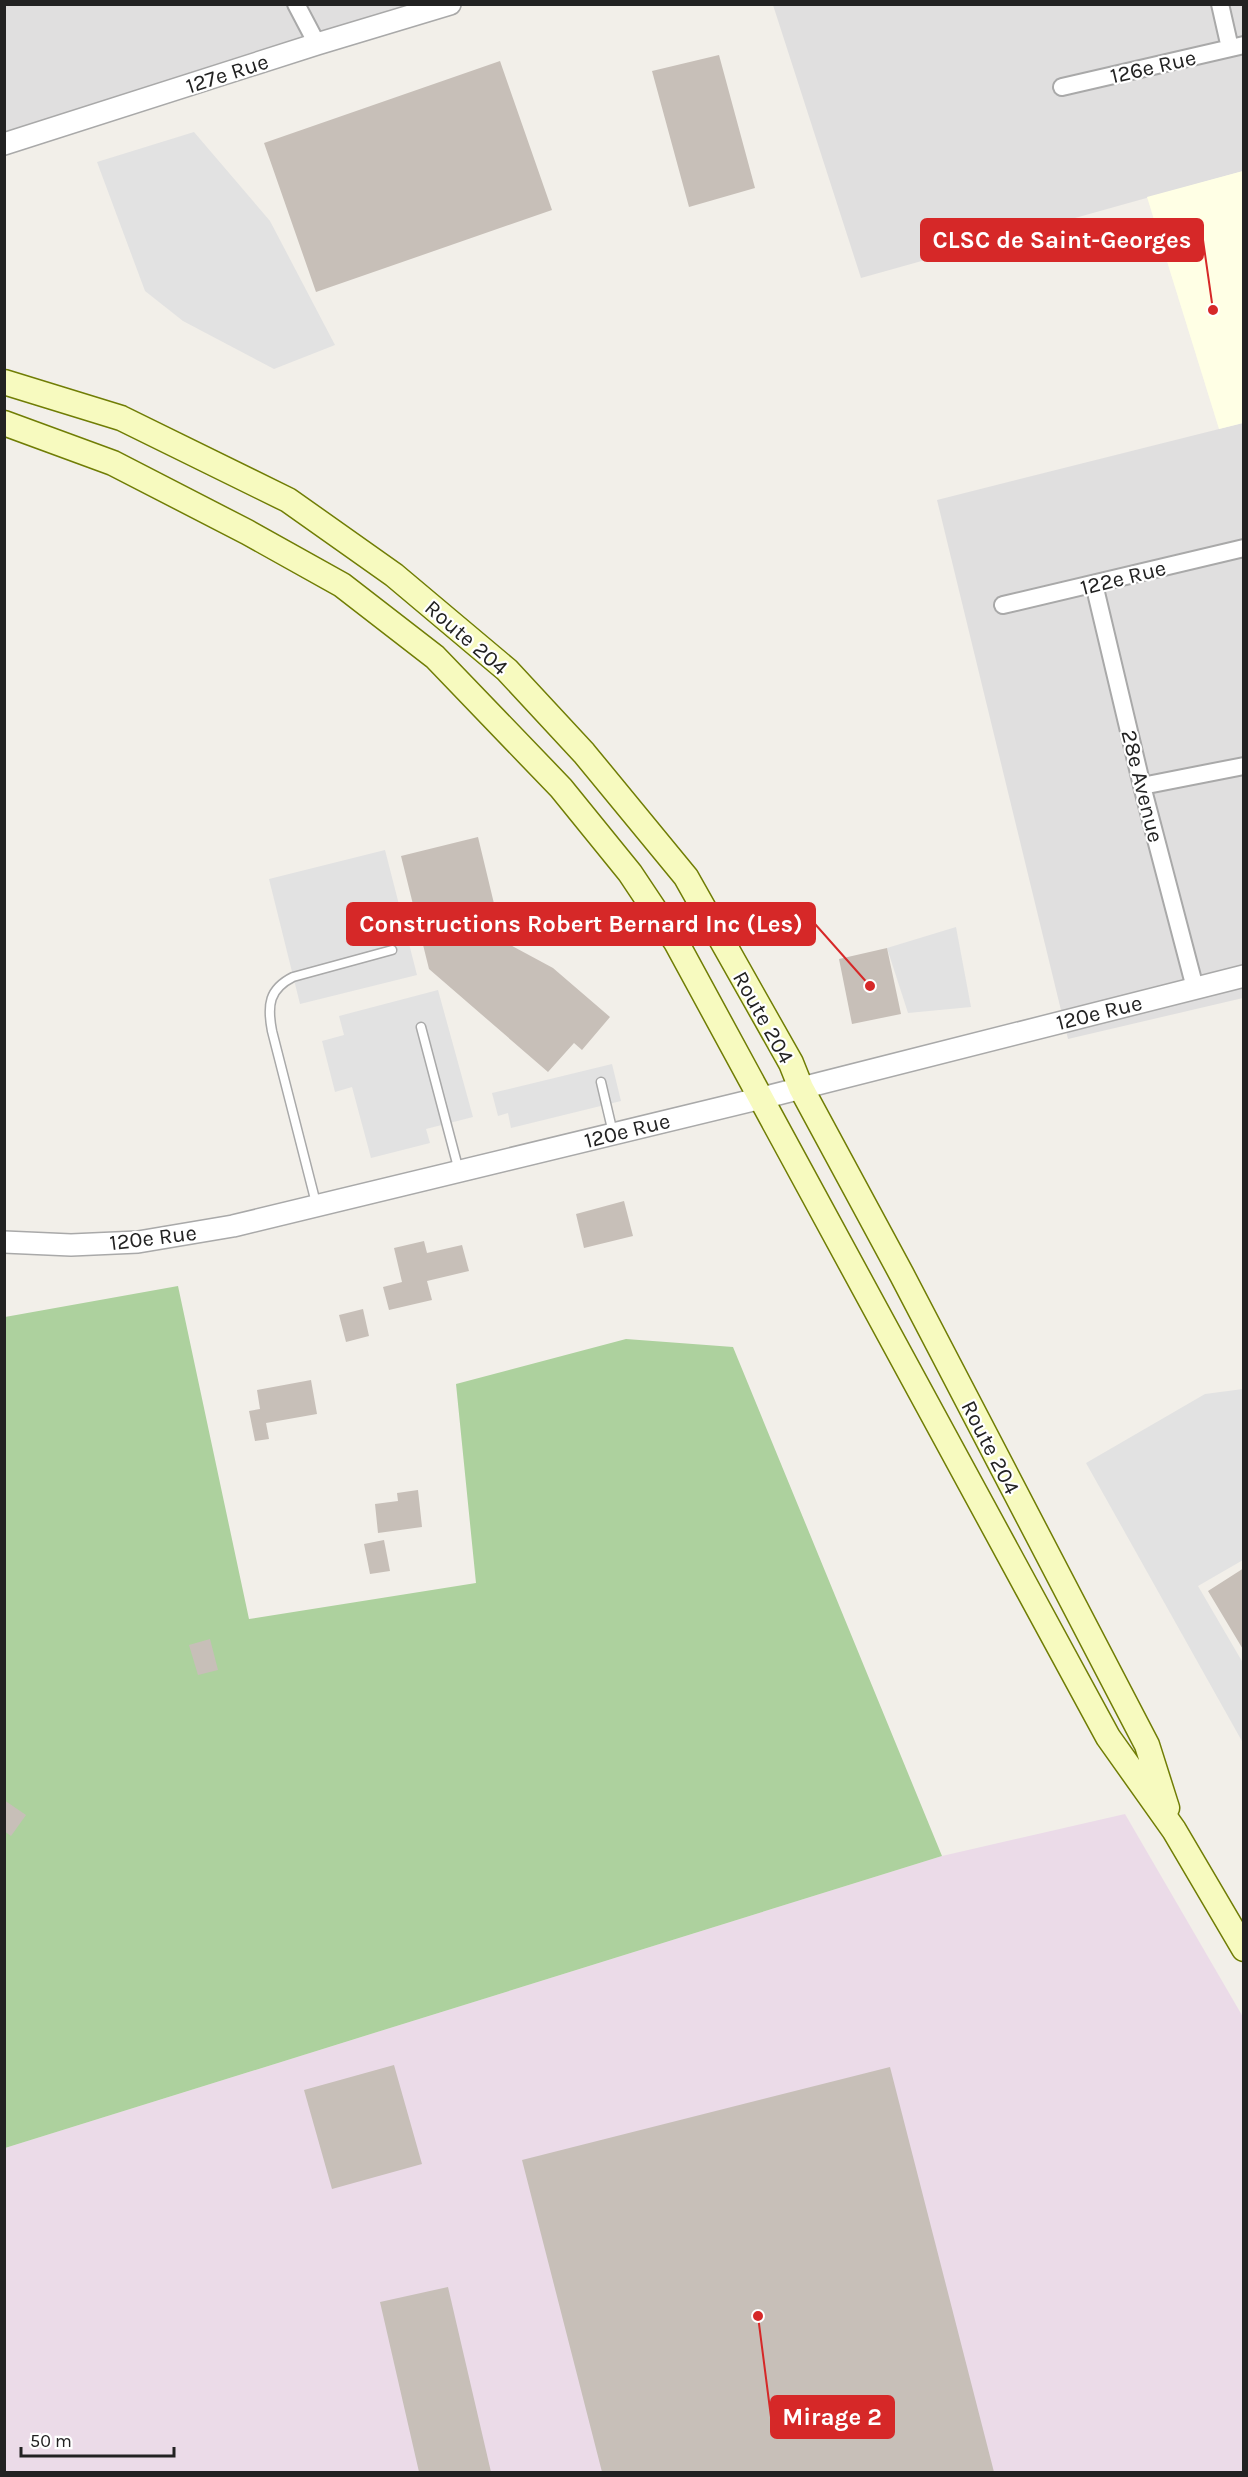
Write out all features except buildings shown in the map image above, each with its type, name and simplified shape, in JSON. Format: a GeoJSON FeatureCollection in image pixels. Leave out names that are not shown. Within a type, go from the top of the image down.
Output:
{"type":"FeatureCollection","features":[{"type":"Feature","properties":{"kind":"main road","name":"Route 204"},"geometry":{"type":"LineString","coordinates":[[4,382],[121,418],[288,500],[394,575],[507,670],[584,753],[686,877],[791,1063],[801,1088],[902,1275],[1147,1745],[1174,1830]]}},
{"type":"Feature","properties":{"kind":"main road","name":"Route 204"},"geometry":{"type":"LineString","coordinates":[[4,423],[113,463],[247,532],[342,585],[435,657],[561,788],[630,873],[676,942],[1032,1601],[1108,1737],[1174,1830],[1244,1948]]}},
{"type":"Feature","properties":{"kind":"street"},"geometry":{"type":"LineString","coordinates":[[296,4],[317,44]]}},
{"type":"Feature","properties":{"kind":"street","name":"127e Rue"},"geometry":{"type":"LineString","coordinates":[[4,144],[450,4]]}},
{"type":"Feature","properties":{"kind":"street"},"geometry":{"type":"LineString","coordinates":[[1220,4],[1237,47]]}},
{"type":"Feature","properties":{"kind":"street","name":"126e Rue"},"geometry":{"type":"LineString","coordinates":[[1062,87],[1237,47]]}},
{"type":"Feature","properties":{"kind":"street","name":"122e Rue"},"geometry":{"type":"LineString","coordinates":[[1003,605],[1244,548]]}},
{"type":"Feature","properties":{"kind":"street","name":"28e Avenue"},"geometry":{"type":"LineString","coordinates":[[1094,584],[1142,786],[1195,988]]}},
{"type":"Feature","properties":{"kind":"street"},"geometry":{"type":"LineString","coordinates":[[1142,786],[1244,766]]}},
{"type":"Feature","properties":{"kind":"street","name":"120e Rue"},"geometry":{"type":"LineString","coordinates":[[4,1242],[71,1245],[138,1242],[233,1226],[762,1098],[1244,976]]}},
{"type":"Feature","properties":{"kind":"lane"},"geometry":{"type":"LineString","coordinates":[[317,1207],[272,1031],[269,1010],[274,992],[287,980],[392,950]]}},
{"type":"Feature","properties":{"kind":"lane"},"geometry":{"type":"LineString","coordinates":[[421,1027],[459,1171]]}},
{"type":"Feature","properties":{"kind":"lane"},"geometry":{"type":"LineString","coordinates":[[601,1082],[613,1133]]}},
{"type":"Feature","properties":{"kind":"shaded area"},"geometry":{"type":"Polygon","coordinates":[[[5,5],[453,5],[5,144],[5,5]]]}},
{"type":"Feature","properties":{"kind":"shaded area"},"geometry":{"type":"Polygon","coordinates":[[[773,5],[1243,5],[1243,171],[861,278],[773,5]]]}},
{"type":"Feature","properties":{"kind":"shaded area"},"geometry":{"type":"Polygon","coordinates":[[[194,132],[270,221],[335,345],[274,369],[183,321],[145,291],[97,162],[194,132]]]}},
{"type":"Feature","properties":{"kind":"shaded area"},"geometry":{"type":"Polygon","coordinates":[[[1243,171],[1243,423],[1219,429],[1147,197],[1243,171]]]}},
{"type":"Feature","properties":{"kind":"shaded area"},"geometry":{"type":"Polygon","coordinates":[[[1243,423],[1243,998],[1068,1039],[937,500],[1243,423]]]}},
{"type":"Feature","properties":{"kind":"shaded area"},"geometry":{"type":"Polygon","coordinates":[[[385,850],[417,975],[300,1004],[269,879],[385,850]]]}},
{"type":"Feature","properties":{"kind":"shaded area"},"geometry":{"type":"Polygon","coordinates":[[[956,927],[971,1007],[908,1013],[887,948],[956,927]]]}},
{"type":"Feature","properties":{"kind":"shaded area"},"geometry":{"type":"Polygon","coordinates":[[[438,990],[473,1117],[426,1129],[430,1143],[371,1158],[352,1087],[335,1092],[322,1041],[344,1035],[339,1016],[438,990]]]}},
{"type":"Feature","properties":{"kind":"shaded area"},"geometry":{"type":"Polygon","coordinates":[[[612,1064],[621,1101],[511,1128],[508,1113],[498,1116],[492,1093],[612,1064]]]}},
{"type":"Feature","properties":{"kind":"shaded area"},"geometry":{"type":"Polygon","coordinates":[[[1243,1389],[1243,1560],[1198,1586],[1243,1663],[1243,1743],[1086,1463],[1205,1394],[1243,1389]]]}},
{"type":"Feature","properties":{"kind":"shaded area"},"geometry":{"type":"Polygon","coordinates":[[[1125,1814],[1243,2017],[1243,2472],[5,2472],[5,2148],[942,1856],[1125,1814]]]}},
{"type":"Feature","properties":{"kind":"green space"},"geometry":{"type":"Polygon","coordinates":[[[178,1286],[249,1619],[476,1583],[456,1384],[626,1339],[733,1347],[942,1856],[5,2148],[5,1317],[178,1286]]]}},
{"type":"Feature","properties":{"kind":"place","name":"CLSC de Saint-Georges"},"geometry":{"type":"Point","coordinates":[1213,310]}},
{"type":"Feature","properties":{"kind":"place","name":"Constructions Robert Bernard Inc (Les)"},"geometry":{"type":"Point","coordinates":[870,986]}},
{"type":"Feature","properties":{"kind":"place","name":"Mirage 2"},"geometry":{"type":"Point","coordinates":[758,2316]}}]}
